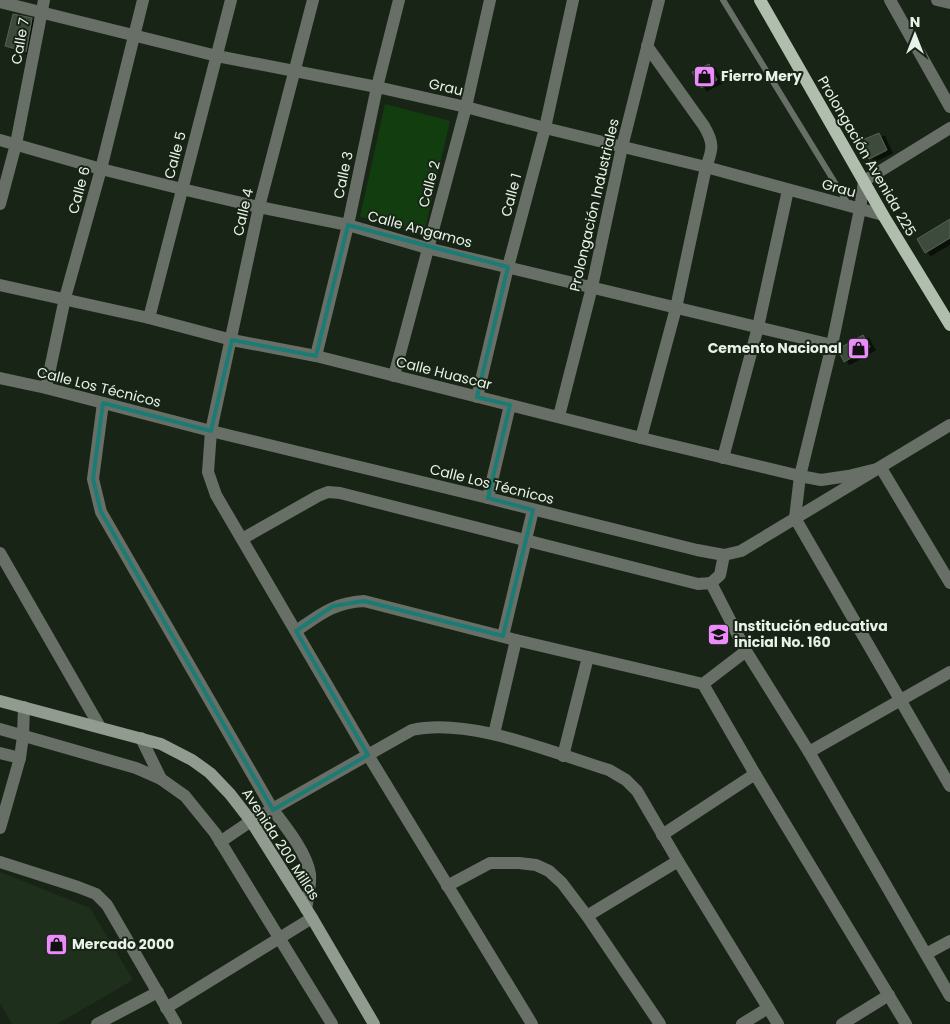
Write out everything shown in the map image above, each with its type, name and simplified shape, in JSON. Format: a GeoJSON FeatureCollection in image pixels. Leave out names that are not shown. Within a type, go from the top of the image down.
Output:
{"type":"FeatureCollection","features":[{"type":"Feature","properties":{"kind":"main road","name":"Prolongación Avenida 225"},"geometry":{"type":"LineString","coordinates":[[760,0],[883,215],[950,325]]}},
{"type":"Feature","properties":{"kind":"main road","name":"Avenida 200 Millas"},"geometry":{"type":"LineString","coordinates":[[0,701],[141,738],[176,751],[204,769],[230,794],[251,821],[309,913],[374,1024]]}},
{"type":"Feature","properties":{"kind":"street","name":"Calle 6"},"geometry":{"type":"LineString","coordinates":[[46,388],[65,298],[101,169],[144,0]]}},
{"type":"Feature","properties":{"kind":"street","name":"Calle 5"},"geometry":{"type":"LineString","coordinates":[[149,318],[231,0]]}},
{"type":"Feature","properties":{"kind":"street","name":"Calle 4"},"geometry":{"type":"LineString","coordinates":[[313,0],[259,207],[211,432],[208,472],[216,495],[368,755],[532,1024]]}},
{"type":"Feature","properties":{"kind":"street","name":"Calle 3"},"geometry":{"type":"LineString","coordinates":[[316,356],[348,225],[377,87],[399,0]]}},
{"type":"Feature","properties":{"kind":"street","name":"Calle 2"},"geometry":{"type":"LineString","coordinates":[[394,376],[466,106],[490,0]]}},
{"type":"Feature","properties":{"kind":"street","name":"Calle 1"},"geometry":{"type":"LineString","coordinates":[[477,397],[544,128],[573,0]]}},
{"type":"Feature","properties":{"kind":"street","name":"Prolongación Industriales"},"geometry":{"type":"LineString","coordinates":[[559,416],[592,287],[622,147],[659,0]]}},
{"type":"Feature","properties":{"kind":"street"},"geometry":{"type":"LineString","coordinates":[[890,0],[950,107]]}},
{"type":"Feature","properties":{"kind":"street"},"geometry":{"type":"LineString","coordinates":[[937,0],[950,3]]}},
{"type":"Feature","properties":{"kind":"street","name":"Grau"},"geometry":{"type":"LineString","coordinates":[[0,2],[43,6],[135,36],[217,56],[466,106],[544,128],[706,167],[883,215]]}},
{"type":"Feature","properties":{"kind":"street","name":"Calle 7"},"geometry":{"type":"LineString","coordinates":[[0,204],[16,144],[43,6]]}},
{"type":"Feature","properties":{"kind":"street"},"geometry":{"type":"LineString","coordinates":[[641,438],[676,308],[706,167],[712,152],[712,138],[647,46]]}},
{"type":"Feature","properties":{"kind":"street"},"geometry":{"type":"LineString","coordinates":[[950,128],[864,181],[855,208],[832,345],[800,476],[795,518],[902,700],[950,786]]}},
{"type":"Feature","properties":{"kind":"street","name":"Calle Angamos"},"geometry":{"type":"LineString","coordinates":[[0,140],[101,169],[182,189],[348,225],[427,248],[832,345]]}},
{"type":"Feature","properties":{"kind":"street"},"geometry":{"type":"LineString","coordinates":[[723,458],[758,327],[788,190]]}},
{"type":"Feature","properties":{"kind":"street","name":"Calle Huascar"},"geometry":{"type":"LineString","coordinates":[[0,285],[65,298],[232,340],[316,356],[800,476],[822,480],[881,468]]}},
{"type":"Feature","properties":{"kind":"street","name":"Calle Los Técnicos"},"geometry":{"type":"LineString","coordinates":[[0,378],[46,388],[211,432],[724,555],[742,551],[950,425]]}},
{"type":"Feature","properties":{"kind":"street"},"geometry":{"type":"LineString","coordinates":[[103,403],[93,479],[101,512],[274,810],[291,834],[307,864],[310,887],[309,913],[280,938],[166,1008]]}},
{"type":"Feature","properties":{"kind":"street"},"geometry":{"type":"LineString","coordinates":[[488,498],[510,405]]}},
{"type":"Feature","properties":{"kind":"street"},"geometry":{"type":"LineString","coordinates":[[881,468],[950,583]]}},
{"type":"Feature","properties":{"kind":"street"},"geometry":{"type":"LineString","coordinates":[[242,539],[328,492],[340,493],[698,584],[712,583],[720,575],[724,555]]}},
{"type":"Feature","properties":{"kind":"street"},"geometry":{"type":"LineString","coordinates":[[503,636],[533,510]]}},
{"type":"Feature","properties":{"kind":"street"},"geometry":{"type":"LineString","coordinates":[[0,552],[100,727]]}},
{"type":"Feature","properties":{"kind":"street"},"geometry":{"type":"LineString","coordinates":[[712,583],[746,651],[809,752],[950,996]]}},
{"type":"Feature","properties":{"kind":"street"},"geometry":{"type":"LineString","coordinates":[[296,631],[333,606],[347,602],[364,601],[516,640],[703,684],[906,1024]]}},
{"type":"Feature","properties":{"kind":"street"},"geometry":{"type":"LineString","coordinates":[[494,734],[516,640]]}},
{"type":"Feature","properties":{"kind":"street"},"geometry":{"type":"LineString","coordinates":[[703,684],[746,651]]}},
{"type":"Feature","properties":{"kind":"street"},"geometry":{"type":"LineString","coordinates":[[563,756],[588,657]]}},
{"type":"Feature","properties":{"kind":"street"},"geometry":{"type":"LineString","coordinates":[[809,752],[950,672]]}},
{"type":"Feature","properties":{"kind":"street"},"geometry":{"type":"LineString","coordinates":[[0,828],[20,758],[24,707]]}},
{"type":"Feature","properties":{"kind":"street"},"geometry":{"type":"LineString","coordinates":[[220,842],[251,821],[274,810],[412,730],[427,727],[440,726],[494,734],[609,770],[626,780],[636,791],[778,1024]]}},
{"type":"Feature","properties":{"kind":"street"},"geometry":{"type":"LineString","coordinates":[[0,729],[136,768],[161,779],[185,796],[220,842],[332,1024]]}},
{"type":"Feature","properties":{"kind":"street"},"geometry":{"type":"LineString","coordinates":[[141,738],[161,779]]}},
{"type":"Feature","properties":{"kind":"street"},"geometry":{"type":"LineString","coordinates":[[0,753],[20,758]]}},
{"type":"Feature","properties":{"kind":"street"},"geometry":{"type":"LineString","coordinates":[[662,835],[755,774]]}},
{"type":"Feature","properties":{"kind":"street"},"geometry":{"type":"LineString","coordinates":[[0,862],[96,894],[107,905],[176,1024]]}},
{"type":"Feature","properties":{"kind":"street"},"geometry":{"type":"LineString","coordinates":[[447,886],[490,862],[536,866],[549,871],[562,883],[587,916],[660,1024]]}},
{"type":"Feature","properties":{"kind":"street"},"geometry":{"type":"LineString","coordinates":[[587,916],[678,862]]}},
{"type":"Feature","properties":{"kind":"street"},"geometry":{"type":"LineString","coordinates":[[926,954],[950,941]]}},
{"type":"Feature","properties":{"kind":"street"},"geometry":{"type":"LineString","coordinates":[[97,1024],[158,992]]}},
{"type":"Feature","properties":{"kind":"street"},"geometry":{"type":"LineString","coordinates":[[842,1024],[889,995]]}},
{"type":"Feature","properties":{"kind":"street"},"geometry":{"type":"LineString","coordinates":[[742,1024],[768,1008]]}},
{"type":"Feature","properties":{"kind":"lane"},"geometry":{"type":"LineString","coordinates":[[723,0],[855,208]]}},
{"type":"Feature","properties":{"kind":"highlighted area"},"geometry":{"type":"Polygon","coordinates":[[[348,225],[508,267],[477,397],[510,405],[488,498],[533,510],[503,636],[364,601],[333,606],[296,631],[368,755],[273,810],[101,512],[93,479],[103,403],[211,431],[232,340],[316,356],[348,225]]]}},
{"type":"Feature","properties":{"kind":"shaded area","name":"Mercado 2000"},"geometry":{"type":"Polygon","coordinates":[[[0,872],[90,908],[133,980],[57,1024],[12,1024],[0,1003],[0,872]]]}},
{"type":"Feature","properties":{"kind":"green space"},"geometry":{"type":"Polygon","coordinates":[[[385,104],[450,121],[424,233],[360,217],[385,104]]]}},
{"type":"Feature","properties":{"kind":"building"},"geometry":{"type":"Polygon","coordinates":[[[13,14],[32,18],[26,52],[5,46],[13,14]]]}},
{"type":"Feature","properties":{"kind":"building","name":"Fierro Mery"},"geometry":{"type":"Polygon","coordinates":[[[709,64],[717,80],[701,88],[692,72],[709,64]]]}},
{"type":"Feature","properties":{"kind":"building"},"geometry":{"type":"Polygon","coordinates":[[[879,133],[887,150],[869,159],[860,141],[879,133]]]}},
{"type":"Feature","properties":{"kind":"building"},"geometry":{"type":"Polygon","coordinates":[[[950,219],[950,238],[925,253],[917,239],[950,219]]]}},
{"type":"Feature","properties":{"kind":"building"},"geometry":{"type":"Polygon","coordinates":[[[863,335],[870,347],[844,362],[839,352],[840,348],[863,335]]]}},
{"type":"Feature","properties":{"kind":"place","name":"Fierro Mery"},"geometry":{"type":"Point","coordinates":[705,76]}},
{"type":"Feature","properties":{"kind":"place","name":"Cemento Nacional"},"geometry":{"type":"Point","coordinates":[858,348]}},
{"type":"Feature","properties":{"kind":"place","name":"Institución educativa inicial No. 160"},"geometry":{"type":"Point","coordinates":[718,634]}},
{"type":"Feature","properties":{"kind":"place","name":"Mercado 2000"},"geometry":{"type":"Point","coordinates":[56,944]}}]}
